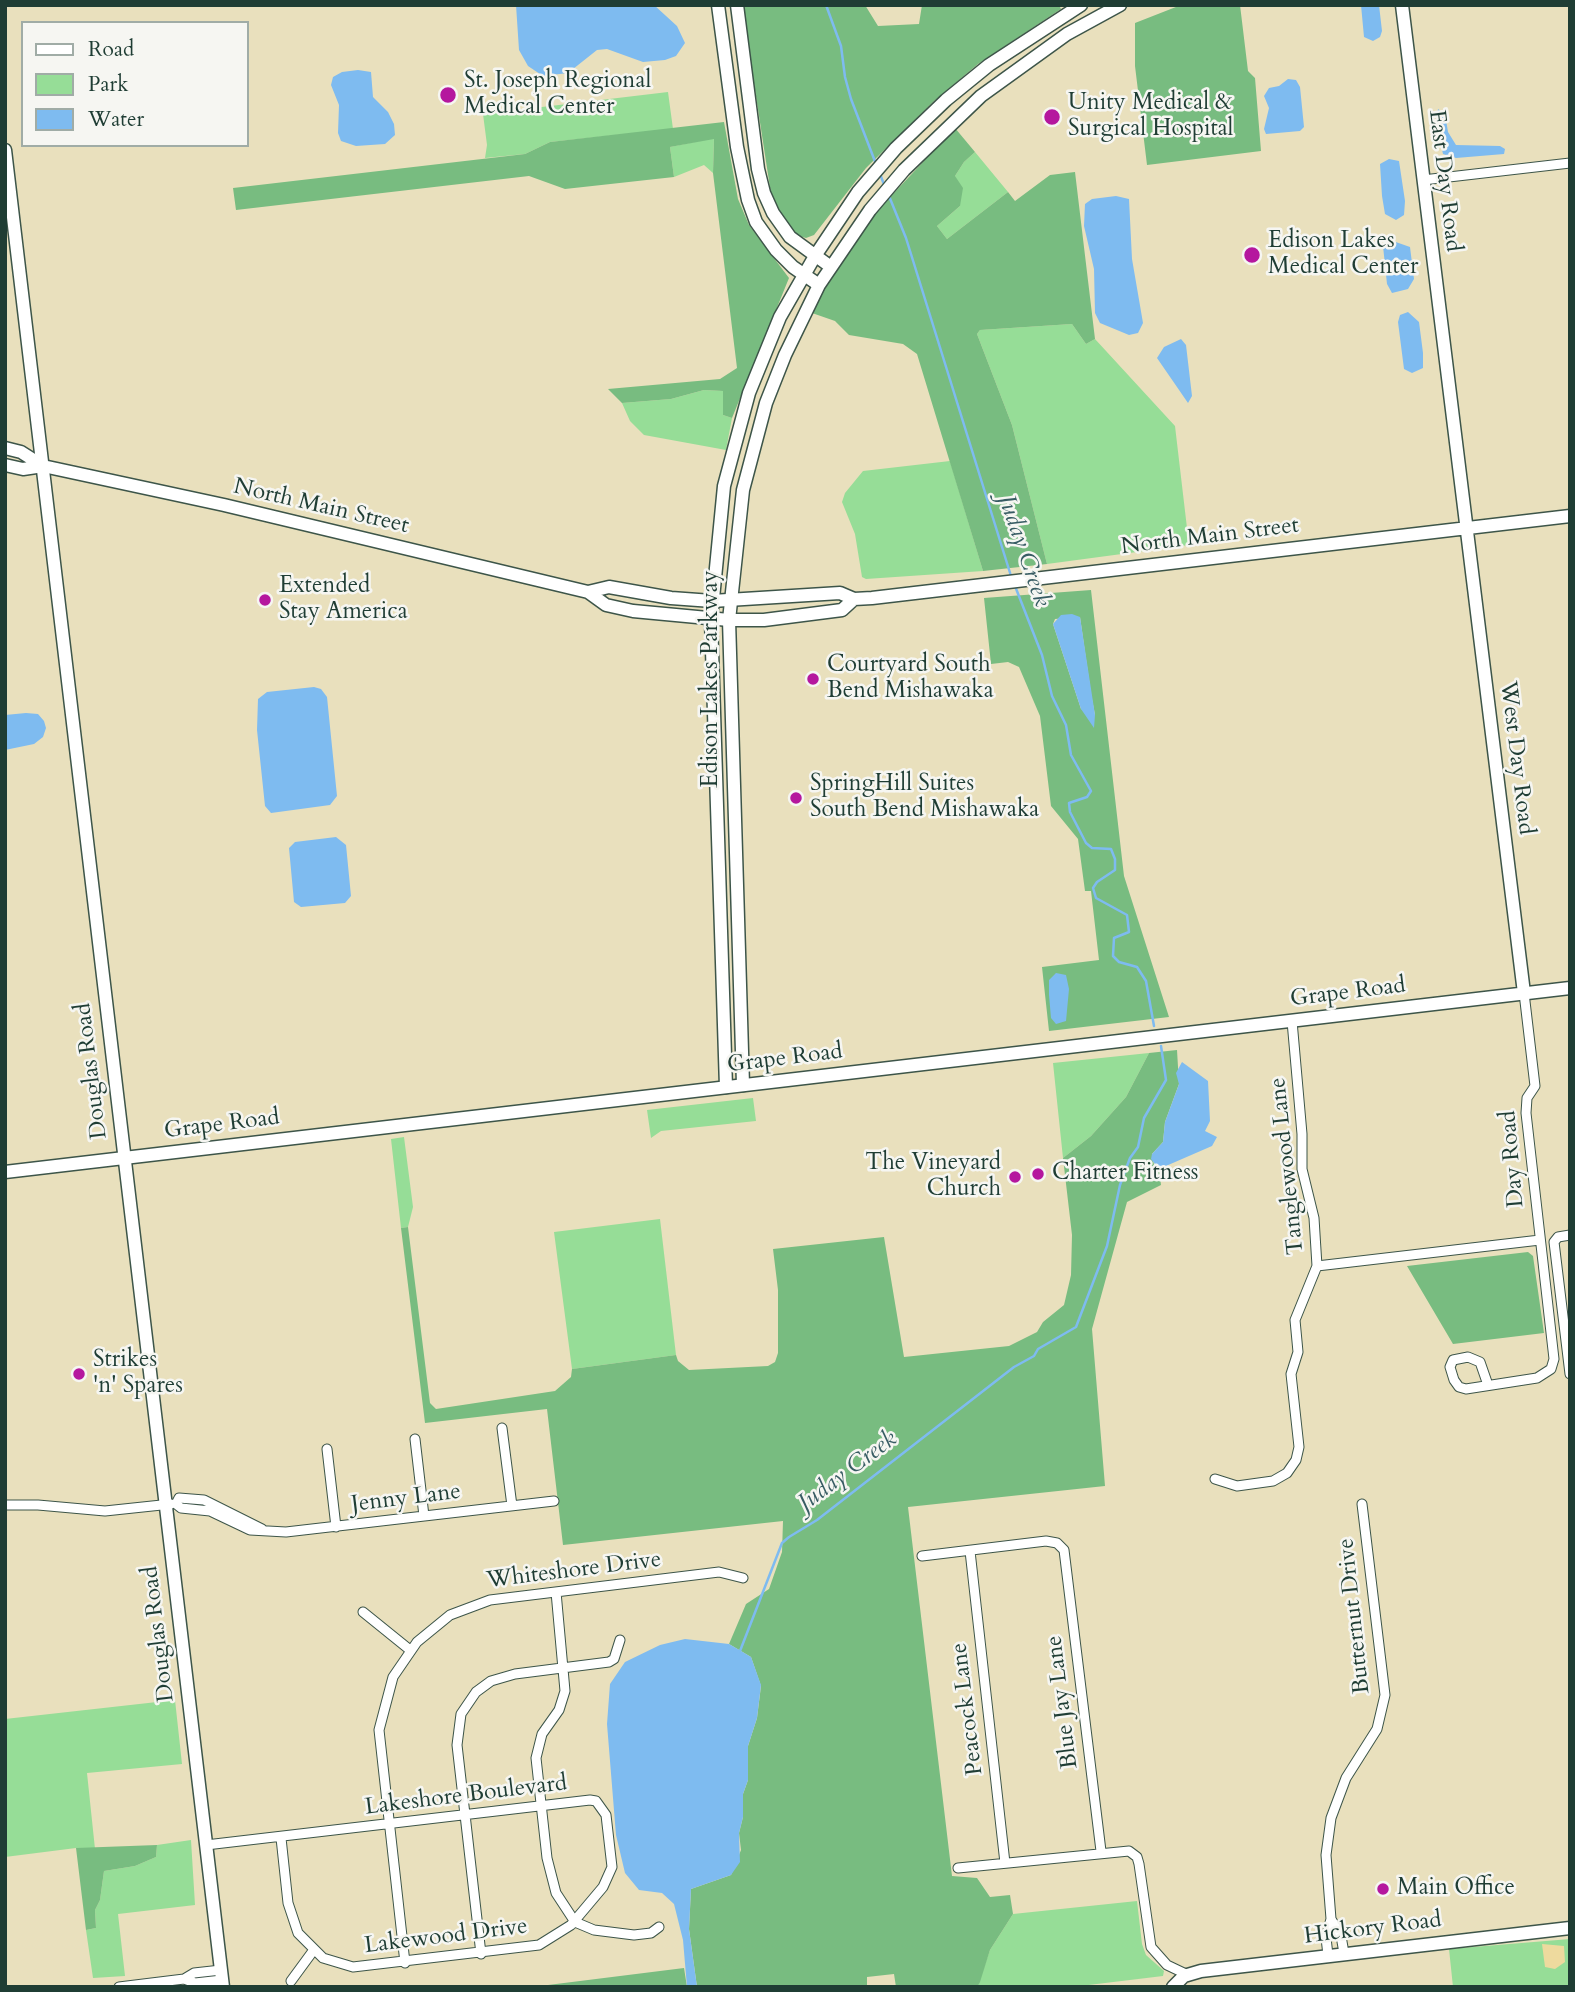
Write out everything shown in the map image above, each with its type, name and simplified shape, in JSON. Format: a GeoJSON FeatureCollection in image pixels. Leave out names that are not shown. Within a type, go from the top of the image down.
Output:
{"type":"FeatureCollection","features":[{"type":"Feature","properties":{"kind":"street"},"geometry":{"type":"LineString","coordinates":[[718,5],[737,147],[748,200],[766,237],[803,275],[819,285]]}},
{"type":"Feature","properties":{"kind":"street"},"geometry":{"type":"LineString","coordinates":[[737,5],[758,169],[764,193],[785,231],[831,267]]}},
{"type":"Feature","properties":{"kind":"street","name":"Edison Lakes Parkway"},"geometry":{"type":"LineString","coordinates":[[726,1087],[710,619],[724,486],[740,421],[762,358],[803,275],[858,192],[896,148],[946,100],[989,65],[1081,5]]}},
{"type":"Feature","properties":{"kind":"street","name":"Edison Lakes Parkway"},"geometry":{"type":"LineString","coordinates":[[743,1085],[729,620],[738,522],[758,429],[785,355],[819,285],[870,210],[904,170],[981,96],[1067,34],[1120,5]]}},
{"type":"Feature","properties":{"kind":"street","name":"East Day Road"},"geometry":{"type":"LineString","coordinates":[[1402,5],[1465,528]]}},
{"type":"Feature","properties":{"kind":"street","name":"Douglas Road"},"geometry":{"type":"LineString","coordinates":[[5,150],[124,1158],[170,1504],[222,1979]]}},
{"type":"Feature","properties":{"kind":"street"},"geometry":{"type":"LineString","coordinates":[[1423,180],[1570,163]]}},
{"type":"Feature","properties":{"kind":"street","name":"North Main Street"},"geometry":{"type":"LineString","coordinates":[[5,448],[21,452],[43,466],[224,505],[588,592],[606,605],[633,611],[710,619],[765,620],[842,610],[854,599]]}},
{"type":"Feature","properties":{"kind":"street","name":"North Main Street"},"geometry":{"type":"LineString","coordinates":[[5,465],[23,469],[43,466]]}},
{"type":"Feature","properties":{"kind":"street","name":"North Main Street"},"geometry":{"type":"LineString","coordinates":[[588,592],[609,587],[671,598],[712,601],[840,593],[854,599],[1570,516]]}},
{"type":"Feature","properties":{"kind":"street","name":"West Day Road"},"geometry":{"type":"LineString","coordinates":[[1465,528],[1524,993]]}},
{"type":"Feature","properties":{"kind":"street","name":"Grape Road"},"geometry":{"type":"LineString","coordinates":[[5,1172],[1570,988]]}},
{"type":"Feature","properties":{"kind":"street","name":"Day Road"},"geometry":{"type":"LineString","coordinates":[[1488,1385],[1537,1378],[1551,1369],[1553,1347],[1526,1113],[1527,1098],[1535,1086],[1524,993]]}},
{"type":"Feature","properties":{"kind":"street","name":"Tanglewood Lane"},"geometry":{"type":"LineString","coordinates":[[1215,1479],[1237,1486],[1273,1481],[1287,1472],[1296,1460],[1299,1447],[1292,1374],[1298,1352],[1295,1320],[1317,1266],[1314,1218],[1302,1169],[1303,1134],[1292,1021]]}},
{"type":"Feature","properties":{"kind":"street"},"geometry":{"type":"LineString","coordinates":[[1570,1235],[1558,1237],[1554,1242],[1570,1374]]}},
{"type":"Feature","properties":{"kind":"street","name":"Tanglewood Lane"},"geometry":{"type":"LineString","coordinates":[[1317,1266],[1540,1240]]}},
{"type":"Feature","properties":{"kind":"street"},"geometry":{"type":"LineString","coordinates":[[1468,1357],[1480,1362],[1488,1385],[1466,1390],[1459,1387],[1450,1367],[1454,1360],[1468,1357]]}},
{"type":"Feature","properties":{"kind":"street"},"geometry":{"type":"LineString","coordinates":[[502,1428],[512,1506]]}},
{"type":"Feature","properties":{"kind":"street"},"geometry":{"type":"LineString","coordinates":[[415,1439],[424,1517]]}},
{"type":"Feature","properties":{"kind":"street"},"geometry":{"type":"LineString","coordinates":[[327,1449],[336,1527]]}},
{"type":"Feature","properties":{"kind":"street","name":"Jenny Lane"},"geometry":{"type":"LineString","coordinates":[[170,1504],[179,1498],[204,1500],[262,1529],[286,1532],[554,1501]]}},
{"type":"Feature","properties":{"kind":"street"},"geometry":{"type":"LineString","coordinates":[[5,1506],[38,1505],[104,1511],[170,1504]]}},
{"type":"Feature","properties":{"kind":"street","name":"Butternut Drive"},"geometry":{"type":"LineString","coordinates":[[1328,1955],[1326,1938],[1331,1919],[1326,1870],[1331,1818],[1346,1778],[1377,1729],[1385,1695],[1362,1504]]}},
{"type":"Feature","properties":{"kind":"street","name":"Blue Jay Lane"},"geometry":{"type":"LineString","coordinates":[[970,1551],[1046,1541],[1063,1548],[1101,1851]]}},
{"type":"Feature","properties":{"kind":"street"},"geometry":{"type":"LineString","coordinates":[[922,1556],[970,1551]]}},
{"type":"Feature","properties":{"kind":"street","name":"Peacock Lane"},"geometry":{"type":"LineString","coordinates":[[970,1551],[1005,1863]]}},
{"type":"Feature","properties":{"kind":"street","name":"Whiteshore Drive"},"geometry":{"type":"LineString","coordinates":[[405,1963],[379,1730],[388,1690],[410,1650],[437,1624],[463,1609],[490,1600],[727,1572],[743,1578]]}},
{"type":"Feature","properties":{"kind":"street"},"geometry":{"type":"LineString","coordinates":[[556,1592],[565,1668],[563,1701],[542,1734],[537,1751],[553,1884],[558,1899],[575,1922],[594,1930],[620,1935],[651,1933],[659,1927]]}},
{"type":"Feature","properties":{"kind":"street"},"geometry":{"type":"LineString","coordinates":[[363,1612],[410,1650]]}},
{"type":"Feature","properties":{"kind":"street"},"geometry":{"type":"LineString","coordinates":[[481,1954],[456,1735],[466,1704],[483,1686],[496,1679],[612,1661],[620,1640]]}},
{"type":"Feature","properties":{"kind":"street","name":"Lakeshore Boulevard"},"geometry":{"type":"LineString","coordinates":[[206,1845],[596,1801],[606,1815],[612,1856],[609,1876],[575,1922]]}},
{"type":"Feature","properties":{"kind":"street"},"geometry":{"type":"LineString","coordinates":[[281,1838],[290,1914],[298,1933],[313,1951],[291,1981]]}},
{"type":"Feature","properties":{"kind":"street"},"geometry":{"type":"LineString","coordinates":[[958,1868],[1125,1849],[1137,1857],[1151,1947],[1181,1980]]}},
{"type":"Feature","properties":{"kind":"street","name":"Butternut Drive"},"geometry":{"type":"LineString","coordinates":[[1331,1919],[1341,1936],[1344,1953]]}},
{"type":"Feature","properties":{"kind":"street","name":"Lakewood Drive"},"geometry":{"type":"LineString","coordinates":[[313,1951],[330,1962],[353,1967],[405,1963],[539,1945],[563,1933],[575,1922]]}},
{"type":"Feature","properties":{"kind":"street","name":"Hickory Road"},"geometry":{"type":"LineString","coordinates":[[1181,1980],[1328,1955],[1570,1928]]}},
{"type":"Feature","properties":{"kind":"street"},"geometry":{"type":"LineString","coordinates":[[119,1987],[184,1979],[195,1983],[222,1979]]}},
{"type":"Feature","properties":{"kind":"green space"},"geometry":{"type":"Polygon","coordinates":[[[742,5],[865,5],[878,26],[919,24],[922,5],[1059,5],[1061,9],[978,64],[933,102],[866,168],[814,235],[806,238],[796,235],[771,194],[742,5]]]}},
{"type":"Feature","properties":{"kind":"green space"},"geometry":{"type":"Polygon","coordinates":[[[1181,5],[1240,5],[1248,71],[1255,78],[1261,151],[1147,165],[1135,66],[1135,23],[1181,5]]]}},
{"type":"Feature","properties":{"kind":"green space"},"geometry":{"type":"Polygon","coordinates":[[[668,92],[673,129],[550,142],[525,154],[485,158],[487,145],[483,114],[668,92]]]}},
{"type":"Feature","properties":{"kind":"green space"},"geometry":{"type":"Polygon","coordinates":[[[724,122],[738,199],[749,225],[789,278],[732,418],[723,415],[723,391],[704,390],[671,399],[622,403],[608,389],[720,379],[737,368],[713,173],[714,139],[670,147],[674,177],[565,189],[529,176],[236,210],[233,188],[525,154],[550,142],[724,122]]]}},
{"type":"Feature","properties":{"kind":"green space"},"geometry":{"type":"Polygon","coordinates":[[[955,128],[975,152],[955,176],[963,188],[960,206],[937,226],[947,239],[1008,192],[1015,201],[1050,175],[1075,172],[1095,339],[1086,344],[1072,324],[980,330],[977,334],[1012,425],[1047,564],[983,571],[917,354],[903,344],[849,335],[835,321],[812,313],[825,287],[876,212],[955,128]]]}},
{"type":"Feature","properties":{"kind":"green space"},"geometry":{"type":"Polygon","coordinates":[[[714,138],[713,173],[704,165],[674,177],[670,147],[714,138]]]}},
{"type":"Feature","properties":{"kind":"green space"},"geometry":{"type":"Polygon","coordinates":[[[975,152],[1008,192],[947,239],[937,226],[960,206],[955,176],[975,152]]]}},
{"type":"Feature","properties":{"kind":"green space"},"geometry":{"type":"Polygon","coordinates":[[[1072,324],[1086,344],[1095,339],[1175,426],[1189,545],[1047,564],[1012,425],[977,334],[980,330],[1072,324]]]}},
{"type":"Feature","properties":{"kind":"green space"},"geometry":{"type":"Polygon","coordinates":[[[704,390],[723,391],[723,415],[732,418],[726,450],[644,435],[630,421],[622,403],[671,399],[704,390]]]}},
{"type":"Feature","properties":{"kind":"green space"},"geometry":{"type":"Polygon","coordinates":[[[950,461],[983,571],[866,579],[862,577],[855,534],[842,502],[845,493],[863,471],[950,461]]]}},
{"type":"Feature","properties":{"kind":"green space"},"geometry":{"type":"Polygon","coordinates":[[[1091,590],[1124,876],[1169,1017],[1049,1031],[1042,967],[1099,960],[1091,891],[1085,891],[1078,839],[1051,806],[1040,716],[1019,667],[1008,662],[991,664],[984,598],[1091,590]],[[1080,617],[1055,619],[1053,624],[1081,709],[1095,715],[1080,617]]]}},
{"type":"Feature","properties":{"kind":"green space"},"geometry":{"type":"Polygon","coordinates":[[[1177,1050],[1179,1084],[1165,1122],[1163,1142],[1152,1154],[1154,1165],[1159,1169],[1161,1185],[1127,1202],[1092,1329],[1105,1486],[908,1507],[952,1876],[977,1878],[990,1897],[1010,1895],[1013,1914],[990,1950],[980,1982],[977,1987],[896,1987],[894,1974],[867,1977],[867,1987],[697,1987],[689,1929],[691,1889],[731,1875],[741,1850],[739,1833],[743,1817],[743,1794],[748,1780],[748,1746],[757,1718],[761,1686],[751,1657],[729,1644],[746,1604],[769,1589],[782,1552],[783,1521],[563,1545],[547,1409],[425,1423],[401,1228],[408,1227],[430,1403],[436,1409],[555,1391],[571,1377],[572,1369],[676,1355],[678,1361],[689,1370],[768,1366],[775,1362],[778,1353],[778,1290],[773,1249],[884,1237],[904,1357],[1009,1346],[1037,1332],[1043,1322],[1064,1305],[1071,1275],[1072,1235],[1063,1158],[1091,1136],[1126,1097],[1149,1053],[1177,1050]]]}},
{"type":"Feature","properties":{"kind":"green space"},"geometry":{"type":"Polygon","coordinates":[[[1149,1053],[1126,1097],[1091,1136],[1063,1158],[1053,1063],[1149,1053]]]}},
{"type":"Feature","properties":{"kind":"green space"},"geometry":{"type":"Polygon","coordinates":[[[753,1098],[756,1121],[661,1131],[651,1138],[647,1110],[753,1098]]]}},
{"type":"Feature","properties":{"kind":"green space"},"geometry":{"type":"Polygon","coordinates":[[[404,1137],[413,1207],[408,1227],[401,1228],[391,1139],[404,1137]]]}},
{"type":"Feature","properties":{"kind":"green space"},"geometry":{"type":"Polygon","coordinates":[[[660,1219],[676,1355],[572,1369],[554,1232],[660,1219]]]}},
{"type":"Feature","properties":{"kind":"green space"},"geometry":{"type":"Polygon","coordinates":[[[1528,1252],[1533,1256],[1544,1333],[1453,1344],[1407,1266],[1528,1252]]]}},
{"type":"Feature","properties":{"kind":"green space"},"geometry":{"type":"Polygon","coordinates":[[[175,1700],[182,1764],[87,1773],[95,1849],[76,1848],[5,1857],[5,1719],[175,1700]]]}},
{"type":"Feature","properties":{"kind":"green space"},"geometry":{"type":"Polygon","coordinates":[[[191,1840],[195,1905],[118,1914],[125,1976],[93,1978],[86,1930],[96,1928],[95,1910],[100,1900],[104,1871],[135,1866],[156,1857],[157,1845],[191,1840]]]}},
{"type":"Feature","properties":{"kind":"green space"},"geometry":{"type":"Polygon","coordinates":[[[157,1845],[156,1857],[135,1866],[104,1871],[100,1900],[95,1910],[96,1928],[86,1930],[76,1848],[157,1845]]]}},
{"type":"Feature","properties":{"kind":"green space"},"geometry":{"type":"Polygon","coordinates":[[[1137,1901],[1142,1944],[1146,1955],[1164,1971],[1163,1976],[1072,1987],[977,1987],[990,1950],[1013,1914],[1137,1901]]]}},
{"type":"Feature","properties":{"kind":"green space"},"geometry":{"type":"Polygon","coordinates":[[[1570,1939],[1570,1987],[1453,1987],[1449,1949],[1570,1939]]]}},
{"type":"Feature","properties":{"kind":"green space"},"geometry":{"type":"Polygon","coordinates":[[[684,1968],[687,1987],[532,1987],[684,1968]]]}},
{"type":"Feature","properties":{"kind":"sand"},"geometry":{"type":"Polygon","coordinates":[[[1542,1944],[1564,1946],[1565,1962],[1555,1969],[1545,1967],[1542,1944]]]}},
{"type":"Feature","properties":{"kind":"water"},"geometry":{"type":"Polygon","coordinates":[[[516,5],[654,5],[677,26],[685,43],[676,56],[643,62],[607,49],[597,50],[568,73],[543,76],[528,66],[519,50],[516,5]]]}},
{"type":"Feature","properties":{"kind":"water"},"geometry":{"type":"Polygon","coordinates":[[[1361,5],[1379,5],[1382,31],[1380,37],[1373,41],[1364,37],[1361,5]]]}},
{"type":"Feature","properties":{"kind":"water"},"geometry":{"type":"Polygon","coordinates":[[[342,72],[371,72],[373,97],[388,112],[394,124],[395,135],[385,144],[356,146],[341,141],[338,133],[339,105],[331,85],[333,77],[342,72]]]}},
{"type":"Feature","properties":{"kind":"water"},"geometry":{"type":"Polygon","coordinates":[[[1288,79],[1296,80],[1300,87],[1304,127],[1300,131],[1266,134],[1264,129],[1269,108],[1264,96],[1269,88],[1279,86],[1288,79]]]}},
{"type":"Feature","properties":{"kind":"water"},"geometry":{"type":"Polygon","coordinates":[[[1438,109],[1445,114],[1448,132],[1456,145],[1500,146],[1505,149],[1504,154],[1456,158],[1443,154],[1436,123],[1438,109]]]}},
{"type":"Feature","properties":{"kind":"water"},"geometry":{"type":"Polygon","coordinates":[[[1389,159],[1399,161],[1405,201],[1404,215],[1396,220],[1385,214],[1382,196],[1380,164],[1389,159]]]}},
{"type":"Feature","properties":{"kind":"water"},"geometry":{"type":"Polygon","coordinates":[[[1116,196],[1129,199],[1132,259],[1143,323],[1138,333],[1129,335],[1100,323],[1095,313],[1094,269],[1084,226],[1085,204],[1092,199],[1116,196]]]}},
{"type":"Feature","properties":{"kind":"water"},"geometry":{"type":"Polygon","coordinates":[[[1390,240],[1410,247],[1414,279],[1408,289],[1392,293],[1387,284],[1383,246],[1384,241],[1390,240]]]}},
{"type":"Feature","properties":{"kind":"water"},"geometry":{"type":"Polygon","coordinates":[[[1408,312],[1419,322],[1423,353],[1423,368],[1412,373],[1404,369],[1398,322],[1400,315],[1408,312]]]}},
{"type":"Feature","properties":{"kind":"water"},"geometry":{"type":"Polygon","coordinates":[[[1181,339],[1186,345],[1192,396],[1188,403],[1157,358],[1164,347],[1181,339]]]}},
{"type":"Feature","properties":{"kind":"water"},"geometry":{"type":"Polygon","coordinates":[[[1072,614],[1080,617],[1095,715],[1094,728],[1081,709],[1053,624],[1061,615],[1072,614]]]}},
{"type":"Feature","properties":{"kind":"water"},"geometry":{"type":"Polygon","coordinates":[[[314,687],[321,689],[327,697],[337,796],[330,805],[271,813],[265,806],[257,730],[258,699],[267,692],[314,687]]]}},
{"type":"Feature","properties":{"kind":"water"},"geometry":{"type":"Polygon","coordinates":[[[38,714],[44,721],[46,728],[43,737],[34,744],[5,750],[5,715],[38,714]]]}},
{"type":"Feature","properties":{"kind":"water"},"geometry":{"type":"Polygon","coordinates":[[[336,837],[346,845],[351,896],[345,903],[301,907],[294,902],[289,848],[295,842],[336,837]]]}},
{"type":"Feature","properties":{"kind":"water"},"geometry":{"type":"Polygon","coordinates":[[[1056,973],[1066,975],[1069,989],[1066,1021],[1056,1024],[1051,1018],[1049,980],[1056,973]]]}},
{"type":"Feature","properties":{"kind":"water"},"geometry":{"type":"Polygon","coordinates":[[[1182,1062],[1208,1081],[1210,1121],[1205,1131],[1217,1137],[1212,1146],[1159,1169],[1151,1159],[1152,1154],[1163,1142],[1165,1122],[1179,1084],[1176,1073],[1182,1062]]]}},
{"type":"Feature","properties":{"kind":"water"},"geometry":{"type":"Polygon","coordinates":[[[685,1639],[729,1644],[751,1657],[761,1685],[757,1718],[748,1746],[748,1780],[743,1794],[743,1817],[739,1833],[740,1862],[731,1875],[691,1889],[689,1929],[697,1987],[687,1987],[683,1940],[674,1904],[662,1893],[639,1890],[625,1873],[616,1835],[607,1724],[610,1684],[625,1662],[660,1645],[685,1639]]]}},
{"type":"Feature","properties":{"kind":"waterway","name":"Juday Creek"},"geometry":{"type":"LineString","coordinates":[[826,5],[841,46],[851,99],[876,164]]}},
{"type":"Feature","properties":{"kind":"waterway","name":"Juday Creek"},"geometry":{"type":"LineString","coordinates":[[880,174],[885,187]]}},
{"type":"Feature","properties":{"kind":"waterway","name":"Juday Creek"},"geometry":{"type":"LineString","coordinates":[[889,196],[906,238],[1011,576]]}},
{"type":"Feature","properties":{"kind":"waterway","name":"Juday Creek"},"geometry":{"type":"LineString","coordinates":[[1015,586],[1042,655],[1052,696],[1066,725],[1071,755],[1091,791],[1087,797],[1069,803],[1070,812],[1086,843],[1092,848],[1111,849],[1115,859],[1115,870],[1097,882],[1093,888],[1096,898],[1127,915],[1129,932],[1114,938],[1113,956],[1119,962],[1137,967],[1146,981],[1154,1026]]}},
{"type":"Feature","properties":{"kind":"waterway","name":"Juday Creek"},"geometry":{"type":"LineString","coordinates":[[740,1651],[782,1543],[817,1520],[1014,1367],[1034,1356],[1038,1349],[1076,1327],[1107,1246],[1120,1185],[1130,1158],[1138,1147],[1144,1118],[1166,1080],[1161,1046]]}},
{"type":"Feature","properties":{"kind":"place","name":"St. Joseph Regional Medical Center"},"geometry":{"type":"Point","coordinates":[448,95]}},
{"type":"Feature","properties":{"kind":"place","name":"Unity Medical & Surgical Hospital"},"geometry":{"type":"Point","coordinates":[1052,117]}},
{"type":"Feature","properties":{"kind":"place","name":"Edison Lakes Medical Center"},"geometry":{"type":"Point","coordinates":[1252,255]}},
{"type":"Feature","properties":{"kind":"place","name":"Extended Stay America"},"geometry":{"type":"Point","coordinates":[265,600]}},
{"type":"Feature","properties":{"kind":"place","name":"Courtyard South Bend Mishawaka"},"geometry":{"type":"Point","coordinates":[813,679]}},
{"type":"Feature","properties":{"kind":"place","name":"SpringHill Suites South Bend Mishawaka"},"geometry":{"type":"Point","coordinates":[796,798]}},
{"type":"Feature","properties":{"kind":"place","name":"Charter Fitness"},"geometry":{"type":"Point","coordinates":[1038,1174]}},
{"type":"Feature","properties":{"kind":"place","name":"The Vineyard Church"},"geometry":{"type":"Point","coordinates":[1015,1177]}},
{"type":"Feature","properties":{"kind":"place","name":"Strikes 'n' Spares"},"geometry":{"type":"Point","coordinates":[79,1374]}},
{"type":"Feature","properties":{"kind":"place","name":"Main Office"},"geometry":{"type":"Point","coordinates":[1383,1889]}}]}
